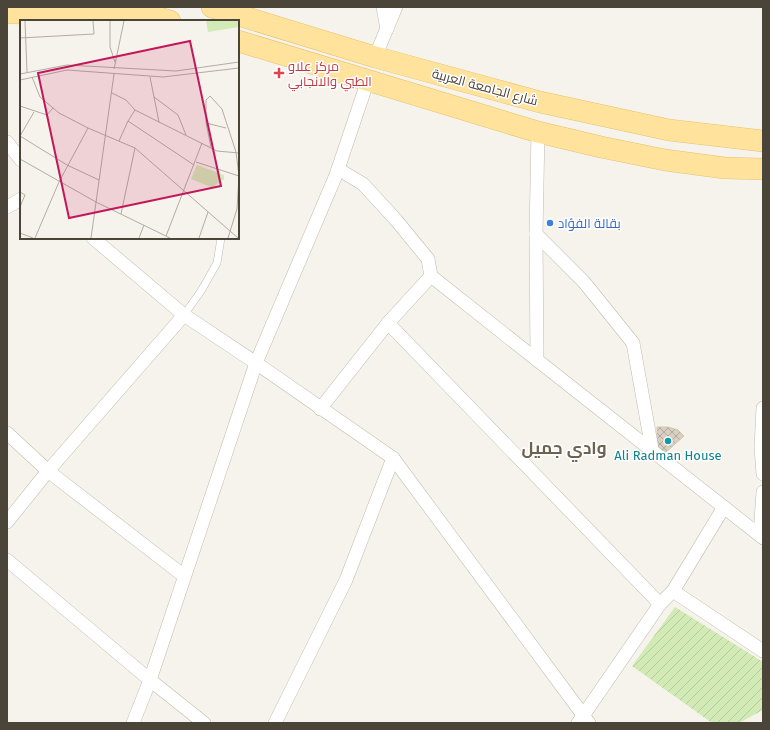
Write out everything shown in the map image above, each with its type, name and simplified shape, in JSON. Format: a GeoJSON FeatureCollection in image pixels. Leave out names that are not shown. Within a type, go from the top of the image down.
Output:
{"type":"FeatureCollection","features":[{"type":"Feature","properties":{"kind":"main road","name":"شارع الجامعة العربية"},"geometry":{"type":"LineString","coordinates":[[212,7],[375,57],[540,102],[669,130],[763,141]]}},
{"type":"Feature","properties":{"kind":"main road"},"geometry":{"type":"LineString","coordinates":[[7,13],[146,14],[167,20]]}},
{"type":"Feature","properties":{"kind":"main road","name":"شارع الجامعة العربية"},"geometry":{"type":"LineString","coordinates":[[239,41],[538,132],[665,160],[725,168],[763,169]]}},
{"type":"Feature","properties":{"kind":"street"},"geometry":{"type":"LineString","coordinates":[[383,7],[387,29]]}},
{"type":"Feature","properties":{"kind":"street"},"geometry":{"type":"LineString","coordinates":[[375,57],[396,7]]}},
{"type":"Feature","properties":{"kind":"street"},"geometry":{"type":"LineString","coordinates":[[133,723],[150,680],[256,363],[338,169],[368,80]]}},
{"type":"Feature","properties":{"kind":"street"},"geometry":{"type":"LineString","coordinates":[[537,360],[536,234],[538,132]]}},
{"type":"Feature","properties":{"kind":"street"},"geometry":{"type":"LineString","coordinates":[[7,142],[20,159]]}},
{"type":"Feature","properties":{"kind":"street"},"geometry":{"type":"LineString","coordinates":[[338,169],[363,184],[396,220],[428,259],[432,276],[762,536]]}},
{"type":"Feature","properties":{"kind":"street"},"geometry":{"type":"LineString","coordinates":[[7,207],[20,200]]}},
{"type":"Feature","properties":{"kind":"street"},"geometry":{"type":"LineString","coordinates":[[536,234],[584,282],[632,343],[652,449]]}},
{"type":"Feature","properties":{"kind":"street"},"geometry":{"type":"LineString","coordinates":[[94,239],[184,315],[256,363],[392,458],[583,720],[660,604],[673,591],[724,507]]}},
{"type":"Feature","properties":{"kind":"street"},"geometry":{"type":"LineString","coordinates":[[320,409],[388,323],[432,276]]}},
{"type":"Feature","properties":{"kind":"street"},"geometry":{"type":"LineString","coordinates":[[7,522],[48,471],[184,315]]}},
{"type":"Feature","properties":{"kind":"street"},"geometry":{"type":"LineString","coordinates":[[388,323],[660,604]]}},
{"type":"Feature","properties":{"kind":"street"},"geometry":{"type":"LineString","coordinates":[[763,411],[761,447],[763,474]]}},
{"type":"Feature","properties":{"kind":"street"},"geometry":{"type":"LineString","coordinates":[[7,433],[48,471],[184,576]]}},
{"type":"Feature","properties":{"kind":"street"},"geometry":{"type":"LineString","coordinates":[[275,723],[346,580],[392,458]]}},
{"type":"Feature","properties":{"kind":"street"},"geometry":{"type":"LineString","coordinates":[[762,536],[763,492]]}},
{"type":"Feature","properties":{"kind":"street"},"geometry":{"type":"LineString","coordinates":[[7,560],[150,680],[204,723]]}},
{"type":"Feature","properties":{"kind":"street"},"geometry":{"type":"LineString","coordinates":[[673,591],[763,651]]}},
{"type":"Feature","properties":{"kind":"lane"},"geometry":{"type":"LineString","coordinates":[[184,315],[201,291],[217,262],[221,239]]}},
{"type":"Feature","properties":{"kind":"green space"},"geometry":{"type":"Polygon","coordinates":[[[675,607],[763,662],[763,710],[739,723],[712,723],[632,666],[675,607]]]}},
{"type":"Feature","properties":{"kind":"building","name":"Ali Radman House"},"geometry":{"type":"Polygon","coordinates":[[[657,427],[668,427],[678,430],[684,436],[665,453],[657,445],[657,427]]]}},
{"type":"Feature","properties":{"kind":"place","name":"مركز علاو الطبي والانجابي"},"geometry":{"type":"Point","coordinates":[279,73]}},
{"type":"Feature","properties":{"kind":"place","name":"بقالة الفؤاد"},"geometry":{"type":"Point","coordinates":[550,223]}},
{"type":"Feature","properties":{"kind":"place","name":"Ali Radman House"},"geometry":{"type":"Point","coordinates":[668,441]}},
{"type":"Feature","properties":{"kind":"district","name":"وادي جميل"},"geometry":{"type":"Point","coordinates":[564,448]}}]}
